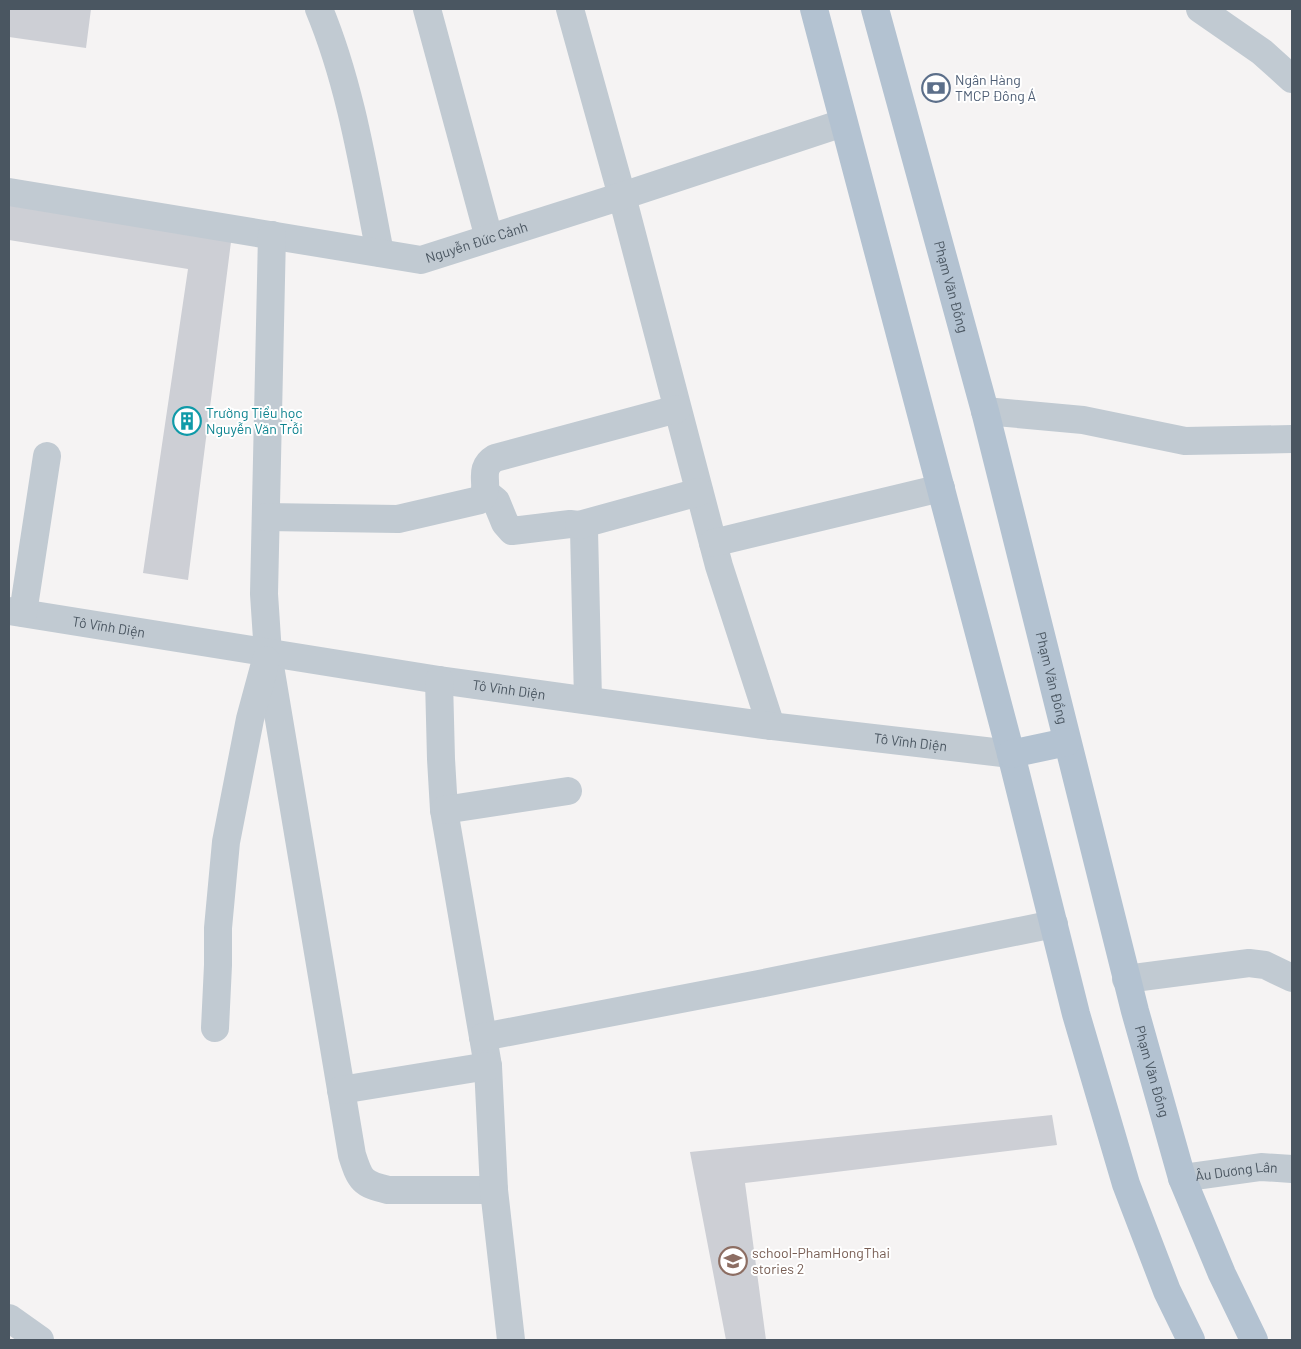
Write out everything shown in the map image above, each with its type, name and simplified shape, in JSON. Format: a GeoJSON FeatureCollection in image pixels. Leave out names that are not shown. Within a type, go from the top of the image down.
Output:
{"type":"FeatureCollection","features":[{"type":"Feature","properties":{"kind":"main road"},"geometry":{"type":"LineString","coordinates":[[814,9],[1011,754],[1076,1014],[1126,1184],[1167,1291],[1191,1340]]}},
{"type":"Feature","properties":{"kind":"main road","name":"Phạm Văn Đồng"},"geometry":{"type":"LineString","coordinates":[[875,9],[984,411],[1126,979],[1182,1178],[1222,1274],[1254,1340]]}},
{"type":"Feature","properties":{"kind":"main road"},"geometry":{"type":"LineString","coordinates":[[1011,754],[1067,742]]}},
{"type":"Feature","properties":{"kind":"street"},"geometry":{"type":"LineString","coordinates":[[319,9],[339,65],[355,126],[380,253]]}},
{"type":"Feature","properties":{"kind":"street"},"geometry":{"type":"LineString","coordinates":[[426,9],[489,238]]}},
{"type":"Feature","properties":{"kind":"street"},"geometry":{"type":"LineString","coordinates":[[570,9],[622,196],[713,543],[771,726]]}},
{"type":"Feature","properties":{"kind":"street"},"geometry":{"type":"LineString","coordinates":[[887,9],[887,54]]}},
{"type":"Feature","properties":{"kind":"street"},"geometry":{"type":"LineString","coordinates":[[1200,9],[1262,52],[1292,79]]}},
{"type":"Feature","properties":{"kind":"street","name":"Nguyễn Đức Cảnh"},"geometry":{"type":"LineString","coordinates":[[9,192],[421,260],[843,123]]}},
{"type":"Feature","properties":{"kind":"street"},"geometry":{"type":"LineString","coordinates":[[272,236],[264,594],[268,654],[352,1155],[358,1175],[371,1186],[388,1190],[494,1190]]}},
{"type":"Feature","properties":{"kind":"street"},"geometry":{"type":"LineString","coordinates":[[266,517],[398,519],[480,500],[485,492],[484,475],[486,467],[495,458],[677,409]]}},
{"type":"Feature","properties":{"kind":"street"},"geometry":{"type":"LineString","coordinates":[[984,411],[1083,420],[1185,441],[1292,439]]}},
{"type":"Feature","properties":{"kind":"street"},"geometry":{"type":"LineString","coordinates":[[16,612],[48,456]]}},
{"type":"Feature","properties":{"kind":"street"},"geometry":{"type":"LineString","coordinates":[[713,543],[940,488]]}},
{"type":"Feature","properties":{"kind":"street"},"geometry":{"type":"LineString","coordinates":[[485,492],[496,501],[505,523],[512,531],[579,525],[700,492]]}},
{"type":"Feature","properties":{"kind":"street"},"geometry":{"type":"LineString","coordinates":[[579,525],[584,530],[585,536],[588,700]]}},
{"type":"Feature","properties":{"kind":"street","name":"Tô Vĩnh Diện"},"geometry":{"type":"LineString","coordinates":[[16,612],[439,680],[771,726],[1011,754]]}},
{"type":"Feature","properties":{"kind":"street"},"geometry":{"type":"LineString","coordinates":[[215,1028],[218,928],[226,842],[250,719],[268,654]]}},
{"type":"Feature","properties":{"kind":"street"},"geometry":{"type":"LineString","coordinates":[[439,680],[444,810],[488,1066],[494,1190],[511,1340]]}},
{"type":"Feature","properties":{"kind":"street"},"geometry":{"type":"LineString","coordinates":[[444,810],[568,791]]}},
{"type":"Feature","properties":{"kind":"street"},"geometry":{"type":"LineString","coordinates":[[484,1037],[1054,924]]}},
{"type":"Feature","properties":{"kind":"street"},"geometry":{"type":"LineString","coordinates":[[1126,979],[1249,963],[1265,965],[1292,978]]}},
{"type":"Feature","properties":{"kind":"street"},"geometry":{"type":"LineString","coordinates":[[341,1090],[488,1066]]}},
{"type":"Feature","properties":{"kind":"street","name":"Âu Dương Lân"},"geometry":{"type":"LineString","coordinates":[[1182,1178],[1261,1167],[1292,1169]]}},
{"type":"Feature","properties":{"kind":"street"},"geometry":{"type":"LineString","coordinates":[[9,1318],[40,1340]]}},
{"type":"Feature","properties":{"kind":"building"},"geometry":{"type":"Polygon","coordinates":[[[9,9],[91,9],[86,48],[9,37],[9,9]]]}},
{"type":"Feature","properties":{"kind":"building","name":"Trường Tiểu học Nguyễn Văn Trỗi"},"geometry":{"type":"Polygon","coordinates":[[[9,203],[232,234],[188,580],[143,573],[188,269],[9,240],[9,203]]]}},
{"type":"Feature","properties":{"kind":"building","name":"school-PhamHongThai stories 2"},"geometry":{"type":"Polygon","coordinates":[[[1052,1115],[1057,1145],[745,1183],[766,1340],[726,1340],[690,1152],[1052,1115]]]}},
{"type":"Feature","properties":{"kind":"place","name":"Ngân Hàng TMCP Đông Á"},"geometry":{"type":"Point","coordinates":[936,88]}},
{"type":"Feature","properties":{"kind":"place","name":"Trường Tiểu học Nguyễn Văn Trỗi"},"geometry":{"type":"Point","coordinates":[187,421]}},
{"type":"Feature","properties":{"kind":"place","name":"school-PhamHongThai stories 2"},"geometry":{"type":"Point","coordinates":[733,1261]}}]}
